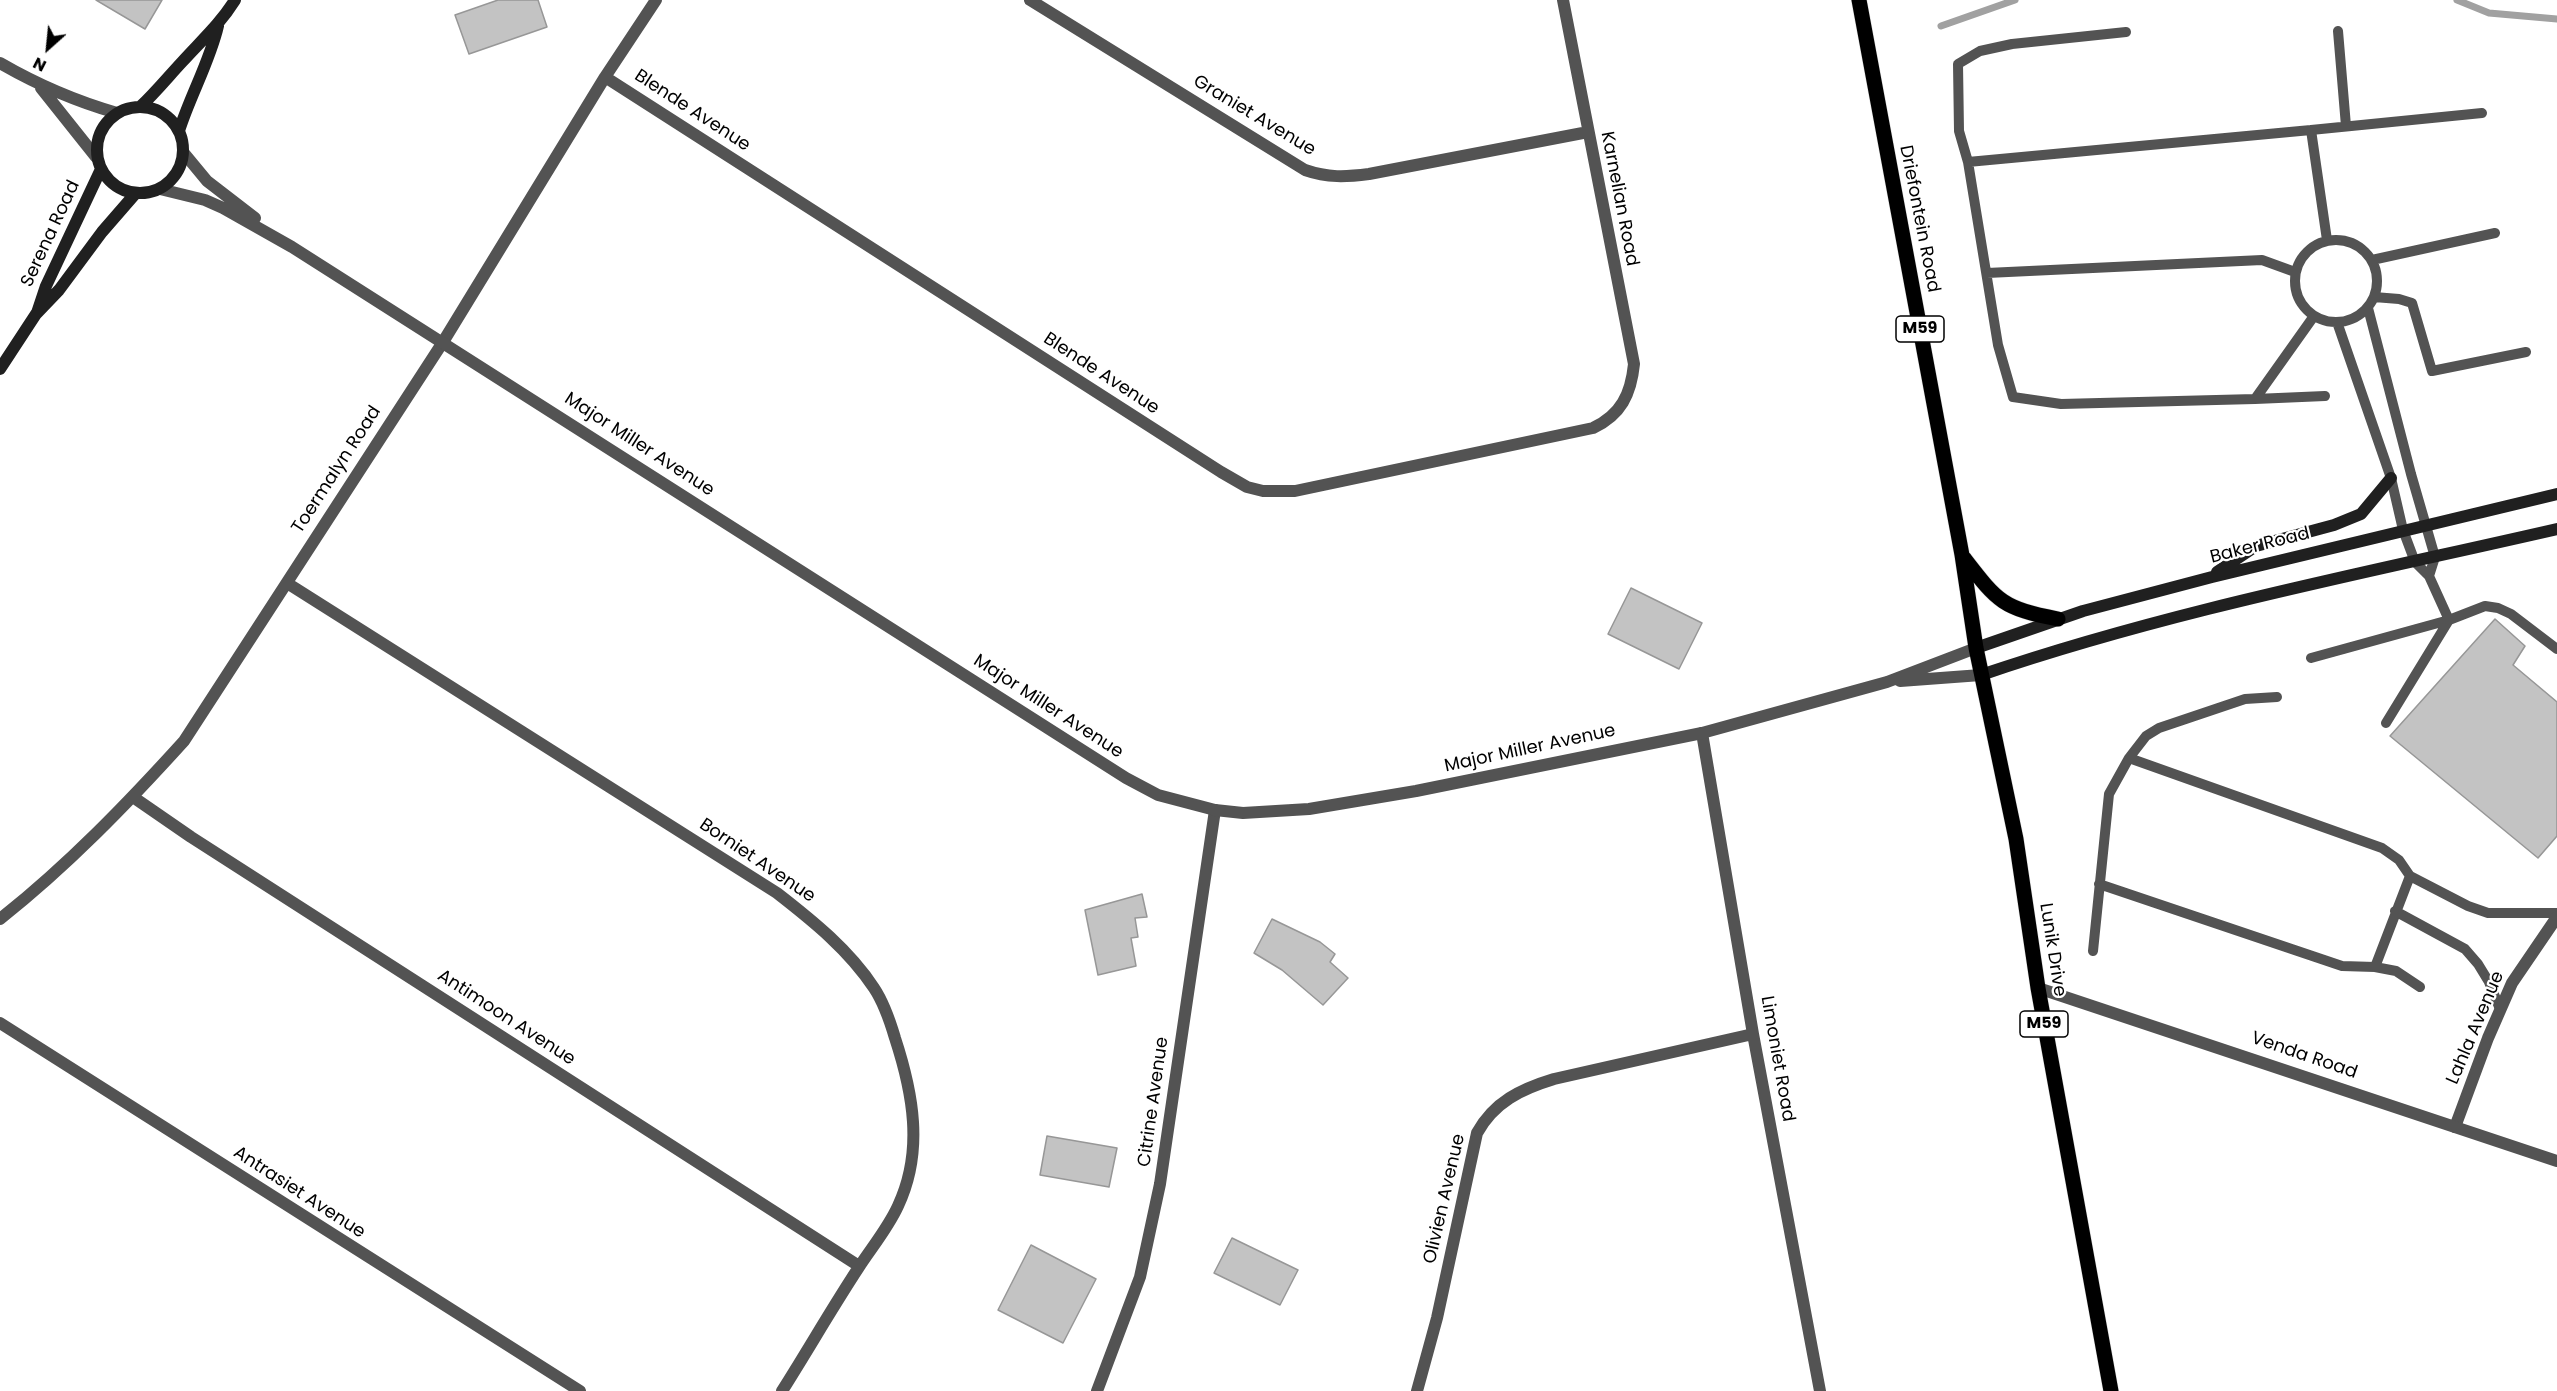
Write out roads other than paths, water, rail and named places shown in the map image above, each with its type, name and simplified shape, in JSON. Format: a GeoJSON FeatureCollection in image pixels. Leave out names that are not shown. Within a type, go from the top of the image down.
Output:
{"type":"FeatureCollection","features":[{"type":"Feature","properties":{"kind":"main road"},"geometry":{"type":"LineString","coordinates":[[140,107],[161,88],[180,64],[218,26],[235,0]]}},
{"type":"Feature","properties":{"kind":"main road","name":"Driefontein Road"},"geometry":{"type":"LineString","coordinates":[[1859,0],[1962,555],[1977,653]]}},
{"type":"Feature","properties":{"kind":"main road"},"geometry":{"type":"LineString","coordinates":[[179,131],[191,94],[214,42],[218,26]]}},
{"type":"Feature","properties":{"kind":"main road"},"geometry":{"type":"LineString","coordinates":[[140,107],[155,110],[169,118],[179,131],[183,152],[180,167],[172,180],[160,189],[135,194],[116,186],[99,163],[96,144],[100,131],[117,113],[140,107]]}},
{"type":"Feature","properties":{"kind":"main road","name":"Serena Road"},"geometry":{"type":"LineString","coordinates":[[36,314],[99,163]]}},
{"type":"Feature","properties":{"kind":"main road","name":"Serena Road"},"geometry":{"type":"LineString","coordinates":[[0,369],[36,314],[79,265],[102,232],[135,194]]}},
{"type":"Feature","properties":{"kind":"main road"},"geometry":{"type":"LineString","coordinates":[[2212,577],[2256,546],[2334,525],[2361,514],[2391,478]]}},
{"type":"Feature","properties":{"kind":"main road","name":"Baker Road"},"geometry":{"type":"LineString","coordinates":[[1977,653],[2058,619],[2212,577],[2557,494]]}},
{"type":"Feature","properties":{"kind":"main road"},"geometry":{"type":"LineString","coordinates":[[1981,675],[2058,650],[2184,616],[2557,528]]}},
{"type":"Feature","properties":{"kind":"main road"},"geometry":{"type":"LineString","coordinates":[[1962,555],[1992,593],[2004,603],[2025,612],[2058,619]]}},
{"type":"Feature","properties":{"kind":"main road","name":"Lunik Drive"},"geometry":{"type":"LineString","coordinates":[[1977,653],[2016,839],[2038,988],[2112,1391]]}},
{"type":"Feature","properties":{"kind":"street","name":"Toermalyn Road"},"geometry":{"type":"LineString","coordinates":[[0,919],[81,848],[133,797],[184,741],[391,418],[443,342],[605,77],[656,0]]}},
{"type":"Feature","properties":{"kind":"street","name":"Graniet Avenue"},"geometry":{"type":"LineString","coordinates":[[1030,0],[1305,170],[1323,176],[1342,177],[1369,174],[1588,132]]}},
{"type":"Feature","properties":{"kind":"street","name":"Karnelian Road"},"geometry":{"type":"LineString","coordinates":[[1563,0],[1634,364],[1632,382],[1624,403]]}},
{"type":"Feature","properties":{"kind":"street"},"geometry":{"type":"LineString","coordinates":[[0,63],[38,85],[83,104],[117,113]]}},
{"type":"Feature","properties":{"kind":"street","name":"Blende Avenue"},"geometry":{"type":"LineString","coordinates":[[605,77],[1247,487],[1275,493],[1295,491],[1593,429],[1606,422],[1624,403]]}},
{"type":"Feature","properties":{"kind":"street"},"geometry":{"type":"LineString","coordinates":[[38,85],[99,163]]}},
{"type":"Feature","properties":{"kind":"street","name":"Major Miller Avenue"},"geometry":{"type":"LineString","coordinates":[[183,152],[207,181],[292,247]]}},
{"type":"Feature","properties":{"kind":"street","name":"Major Miller Avenue"},"geometry":{"type":"LineString","coordinates":[[160,189],[205,200],[292,247],[1125,778],[1158,795],[1215,810],[1253,813],[1309,809],[1416,791],[1702,733],[1887,682],[1977,653]]}},
{"type":"Feature","properties":{"kind":"street","name":"Borniet Avenue"},"geometry":{"type":"LineString","coordinates":[[287,583],[777,893],[810,919],[859,967],[875,989],[892,1029],[907,1080],[914,1121],[913,1154],[909,1176],[898,1206],[882,1234],[859,1266],[782,1391]]}},
{"type":"Feature","properties":{"kind":"street","name":"Major Miller Avenue"},"geometry":{"type":"LineString","coordinates":[[1887,682],[1981,675]]}},
{"type":"Feature","properties":{"kind":"street","name":"Limoniet Road"},"geometry":{"type":"LineString","coordinates":[[1702,733],[1754,1034],[1820,1391]]}},
{"type":"Feature","properties":{"kind":"street","name":"Antimoon Avenue"},"geometry":{"type":"LineString","coordinates":[[133,797],[191,837],[859,1266]]}},
{"type":"Feature","properties":{"kind":"street","name":"Citrine Avenue"},"geometry":{"type":"LineString","coordinates":[[1097,1391],[1140,1277],[1160,1184],[1215,810]]}},
{"type":"Feature","properties":{"kind":"street","name":"Lahla Avenue"},"geometry":{"type":"LineString","coordinates":[[2455,1127],[2512,983],[2557,915]]}},
{"type":"Feature","properties":{"kind":"street","name":"Venda Road"},"geometry":{"type":"LineString","coordinates":[[2038,988],[2557,1161]]}},
{"type":"Feature","properties":{"kind":"street","name":"Antrasiet Avenue"},"geometry":{"type":"LineString","coordinates":[[0,1023],[580,1391]]}},
{"type":"Feature","properties":{"kind":"street","name":"Olivien Avenue"},"geometry":{"type":"LineString","coordinates":[[1416,1391],[1437,1318],[1477,1133],[1494,1109],[1529,1086],[1754,1034]]}},
{"type":"Feature","properties":{"kind":"lane"},"geometry":{"type":"LineString","coordinates":[[2338,31],[2346,126]]}},
{"type":"Feature","properties":{"kind":"lane"},"geometry":{"type":"LineString","coordinates":[[2126,32],[2013,44],[1980,51],[1958,64],[1959,131],[1968,162],[1998,345],[2013,397],[2061,404],[2325,396]]}},
{"type":"Feature","properties":{"kind":"lane"},"geometry":{"type":"LineString","coordinates":[[1968,162],[2482,113]]}},
{"type":"Feature","properties":{"kind":"lane"},"geometry":{"type":"LineString","coordinates":[[2311,130],[2327,240]]}},
{"type":"Feature","properties":{"kind":"lane"},"geometry":{"type":"LineString","coordinates":[[2372,260],[2495,233]]}},
{"type":"Feature","properties":{"kind":"lane"},"geometry":{"type":"LineString","coordinates":[[2327,240],[2352,243],[2364,250],[2372,260],[2376,272],[2377,285],[2374,297],[2367,308],[2359,316],[2337,322],[2314,316],[2297,297],[2294,285],[2295,272],[2306,251],[2327,240]]}},
{"type":"Feature","properties":{"kind":"lane"},"geometry":{"type":"LineString","coordinates":[[1987,273],[2262,260],[2295,272]]}},
{"type":"Feature","properties":{"kind":"lane"},"geometry":{"type":"LineString","coordinates":[[2374,297],[2399,299],[2412,303],[2432,371],[2526,352]]}},
{"type":"Feature","properties":{"kind":"lane"},"geometry":{"type":"LineString","coordinates":[[2367,308],[2435,557],[2429,576]]}},
{"type":"Feature","properties":{"kind":"lane"},"geometry":{"type":"LineString","coordinates":[[2255,399],[2314,316]]}},
{"type":"Feature","properties":{"kind":"lane"},"geometry":{"type":"LineString","coordinates":[[2337,322],[2391,478],[2403,530],[2415,562],[2429,576],[2449,620]]}},
{"type":"Feature","properties":{"kind":"lane"},"geometry":{"type":"LineString","coordinates":[[2311,658],[2449,620],[2485,606],[2498,608],[2511,614],[2557,649]]}},
{"type":"Feature","properties":{"kind":"lane"},"geometry":{"type":"LineString","coordinates":[[2386,723],[2449,620]]}},
{"type":"Feature","properties":{"kind":"lane"},"geometry":{"type":"LineString","coordinates":[[2093,951],[2109,794],[2129,758],[2146,736],[2159,728],[2245,699],[2277,697]]}},
{"type":"Feature","properties":{"kind":"lane"},"geometry":{"type":"LineString","coordinates":[[2129,758],[2382,848],[2400,860],[2410,876],[2468,906],[2488,913],[2557,915]]}},
{"type":"Feature","properties":{"kind":"lane"},"geometry":{"type":"LineString","coordinates":[[2375,967],[2410,876]]}},
{"type":"Feature","properties":{"kind":"lane"},"geometry":{"type":"LineString","coordinates":[[2099,884],[2342,966],[2375,967],[2396,971],[2420,987]]}},
{"type":"Feature","properties":{"kind":"lane"},"geometry":{"type":"LineString","coordinates":[[2395,911],[2465,949],[2489,982],[2500,1009]]}},
{"type":"Feature","properties":{"kind":"waterway"},"geometry":{"type":"LineString","coordinates":[[1941,26],[2015,0]]}},
{"type":"Feature","properties":{"kind":"waterway"},"geometry":{"type":"LineString","coordinates":[[2457,0],[2489,13],[2557,19]]}}]}
